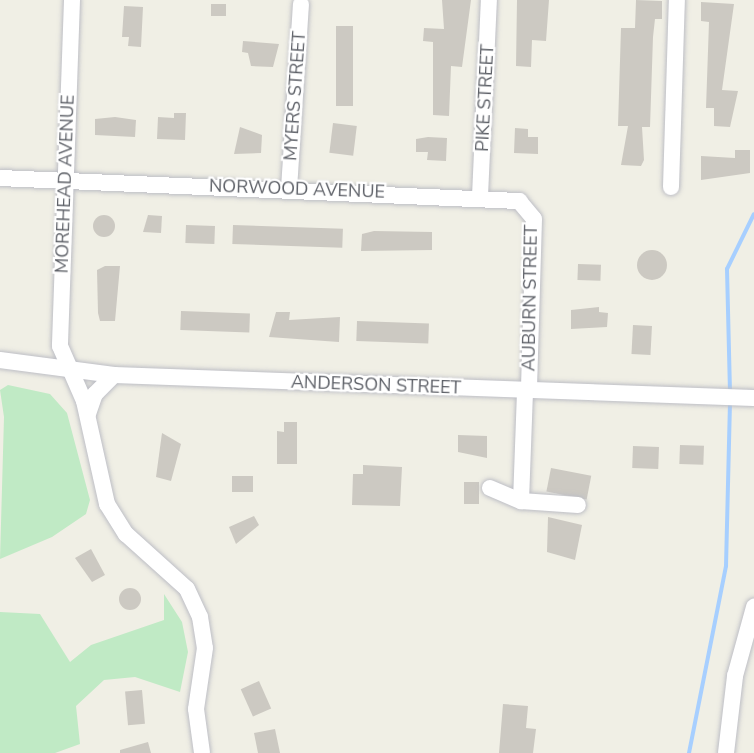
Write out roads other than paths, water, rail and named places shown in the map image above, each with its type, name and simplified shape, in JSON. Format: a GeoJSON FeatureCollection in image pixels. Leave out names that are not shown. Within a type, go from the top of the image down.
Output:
{"type":"FeatureCollection","features":[{"type":"Feature","properties":{"kind":"street","name":"MOREHEAD AVENUE"},"geometry":{"type":"LineString","coordinates":[[72,0],[59,336],[65,368],[88,414],[101,491],[126,534],[187,589],[200,618],[205,648],[196,710],[202,753]]}},
{"type":"Feature","properties":{"kind":"street","name":"PIKE STREET"},"geometry":{"type":"LineString","coordinates":[[480,196],[489,0]]}},
{"type":"Feature","properties":{"kind":"street"},"geometry":{"type":"LineString","coordinates":[[671,187],[677,0]]}},
{"type":"Feature","properties":{"kind":"street","name":"MYERS STREET"},"geometry":{"type":"LineString","coordinates":[[289,189],[301,4]]}},
{"type":"Feature","properties":{"kind":"street","name":"NORWOOD AVENUE"},"geometry":{"type":"LineString","coordinates":[[0,178],[66,183],[480,196],[525,206]]}},
{"type":"Feature","properties":{"kind":"street","name":"AUBURN STREET"},"geometry":{"type":"LineString","coordinates":[[521,501],[534,219],[525,206]]}},
{"type":"Feature","properties":{"kind":"street","name":"ANDERSON STREET"},"geometry":{"type":"LineString","coordinates":[[0,360],[114,375],[754,398]]}},
{"type":"Feature","properties":{"kind":"street"},"geometry":{"type":"LineString","coordinates":[[88,414],[94,394],[114,375]]}},
{"type":"Feature","properties":{"kind":"street"},"geometry":{"type":"LineString","coordinates":[[490,488],[521,501],[578,505]]}},
{"type":"Feature","properties":{"kind":"street"},"geometry":{"type":"LineString","coordinates":[[743,753],[727,749],[735,676],[754,607]]}},
{"type":"Feature","properties":{"kind":"waterway"},"geometry":{"type":"LineString","coordinates":[[730,392],[727,269],[754,214]]}},
{"type":"Feature","properties":{"kind":"waterway"},"geometry":{"type":"LineString","coordinates":[[689,753],[726,566],[730,402]]}}]}
